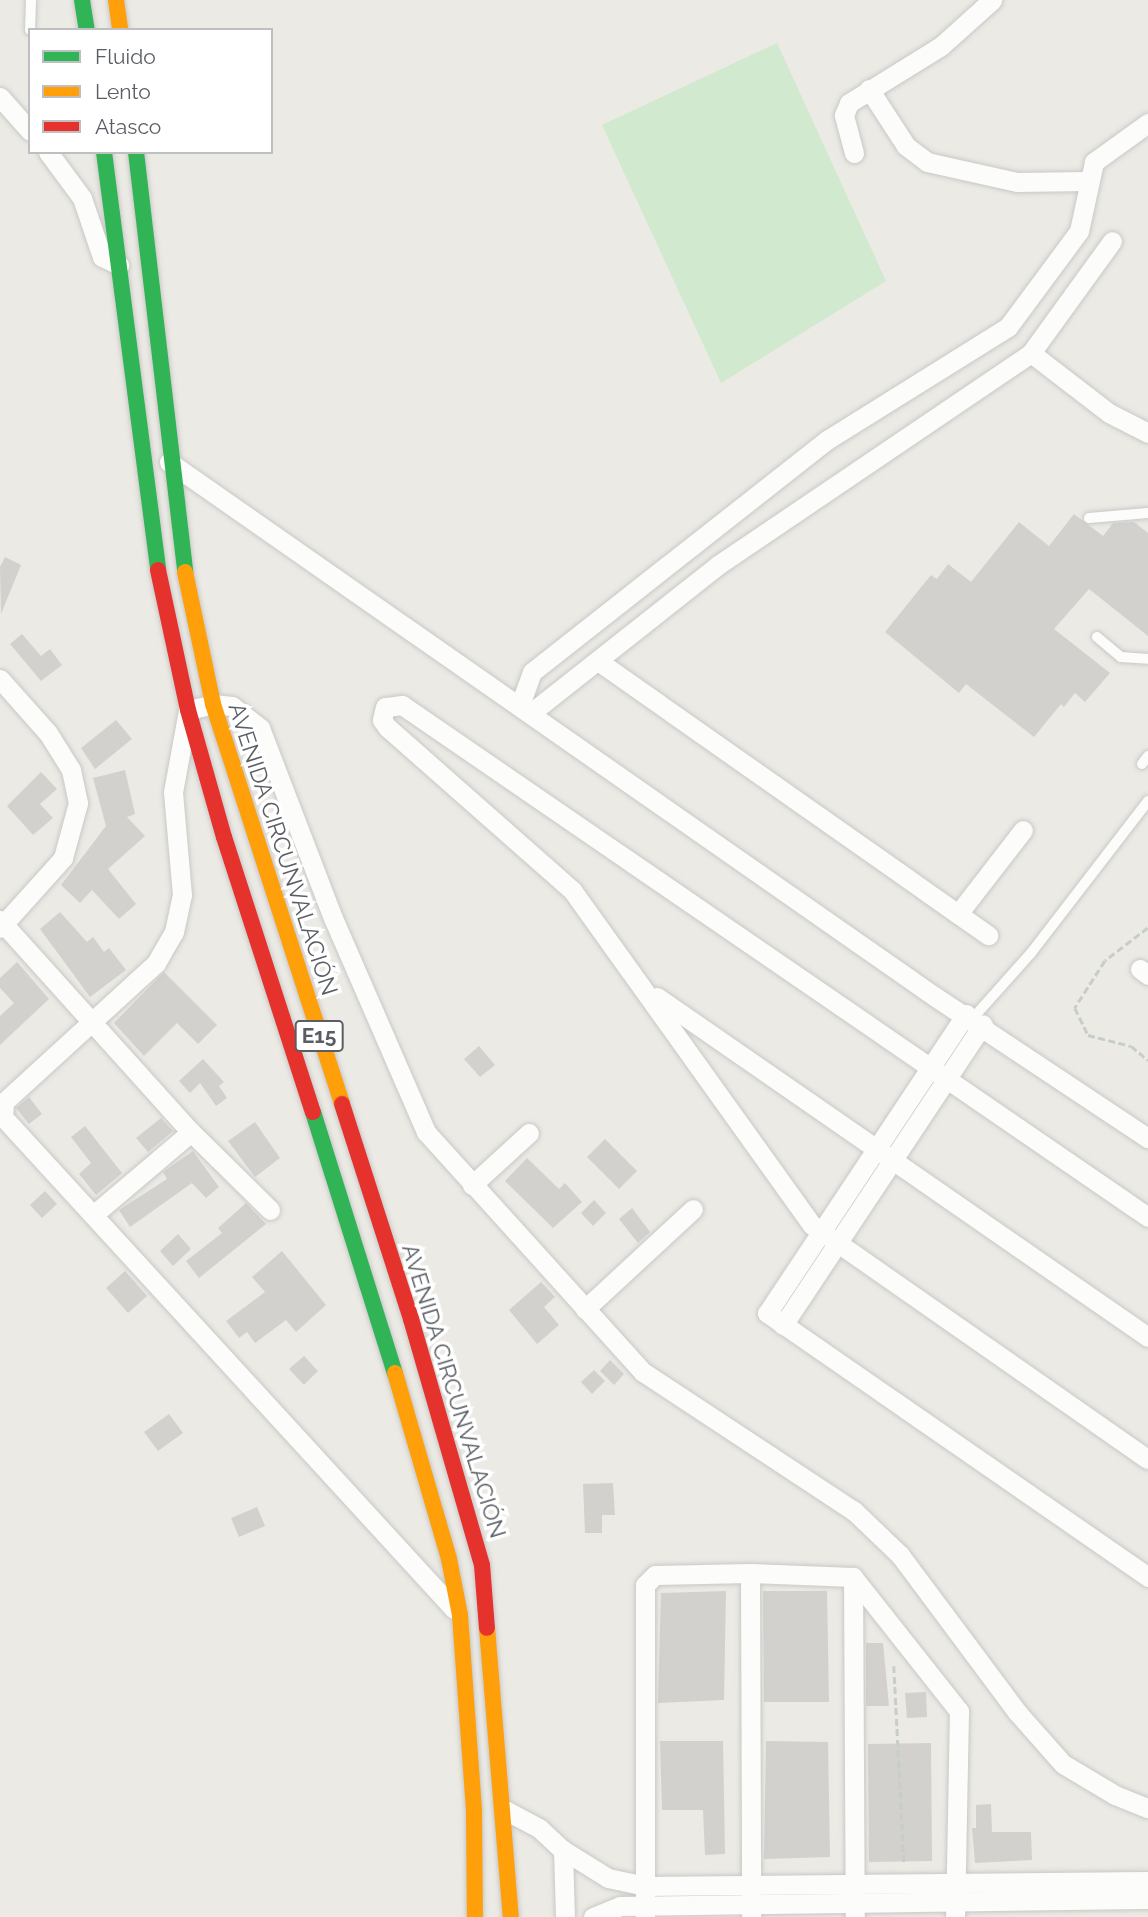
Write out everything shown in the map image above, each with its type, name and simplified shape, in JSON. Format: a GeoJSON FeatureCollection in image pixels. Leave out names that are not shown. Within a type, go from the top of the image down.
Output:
{"type":"FeatureCollection","features":[{"type":"Feature","properties":{"kind":"highway"},"geometry":{"type":"LineString","coordinates":[[82,0],[87,28]]}},
{"type":"Feature","properties":{"kind":"highway"},"geometry":{"type":"LineString","coordinates":[[116,0],[120,28]]}},
{"type":"Feature","properties":{"kind":"highway","name":"E15"},"geometry":{"type":"LineString","coordinates":[[104,154],[152,542],[188,710],[224,837],[391,1356],[449,1559],[460,1615],[474,1811],[475,1917]]}},
{"type":"Feature","properties":{"kind":"highway","name":"AVENIDA CIRCUNVALACIÓN"},"geometry":{"type":"LineString","coordinates":[[136,154],[170,462],[190,606],[213,704],[411,1319],[482,1565],[505,1810],[511,1917]]}},
{"type":"Feature","properties":{"kind":"street"},"geometry":{"type":"LineString","coordinates":[[854,153],[845,108],[869,89],[941,46],[992,0]]}},
{"type":"Feature","properties":{"kind":"street"},"geometry":{"type":"LineString","coordinates":[[869,89],[906,146],[927,162],[1017,183],[1087,181]]}},
{"type":"Feature","properties":{"kind":"street"},"geometry":{"type":"LineString","coordinates":[[0,97],[28,129]]}},
{"type":"Feature","properties":{"kind":"street"},"geometry":{"type":"LineString","coordinates":[[526,709],[532,672],[827,440],[1008,327],[1079,231],[1087,181],[1094,162],[1148,123]]}},
{"type":"Feature","properties":{"kind":"street"},"geometry":{"type":"LineString","coordinates":[[49,154],[82,198],[102,257],[120,265],[151,270]]}},
{"type":"Feature","properties":{"kind":"street"},"geometry":{"type":"LineString","coordinates":[[526,709],[597,661],[718,565],[1031,353],[1112,241]]}},
{"type":"Feature","properties":{"kind":"street"},"geometry":{"type":"LineString","coordinates":[[1031,353],[1109,414],[1148,433]]}},
{"type":"Feature","properties":{"kind":"street"},"geometry":{"type":"LineString","coordinates":[[141,439],[170,462],[1148,1138]]}},
{"type":"Feature","properties":{"kind":"street"},"geometry":{"type":"LineString","coordinates":[[597,661],[988,935]]}},
{"type":"Feature","properties":{"kind":"street"},"geometry":{"type":"LineString","coordinates":[[0,679],[48,733],[71,770],[78,803],[63,858],[1,924],[93,1020],[191,1132],[270,1210]]}},
{"type":"Feature","properties":{"kind":"street"},"geometry":{"type":"LineString","coordinates":[[460,1615],[3,1117],[1,1108],[156,963],[174,932],[182,895],[173,792],[188,710],[213,704],[232,706],[260,728],[419,1122],[472,1185],[643,1372],[854,1511],[900,1555],[1017,1712],[1063,1764],[1115,1795],[1148,1808]]}},
{"type":"Feature","properties":{"kind":"street"},"geometry":{"type":"LineString","coordinates":[[1148,1217],[402,705],[385,707],[382,720],[387,727],[572,890],[828,1239],[1148,1459]]}},
{"type":"Feature","properties":{"kind":"street"},"geometry":{"type":"LineString","coordinates":[[958,914],[1023,830]]}},
{"type":"Feature","properties":{"kind":"street"},"geometry":{"type":"LineString","coordinates":[[644,988],[1148,1338]]}},
{"type":"Feature","properties":{"kind":"street"},"geometry":{"type":"LineString","coordinates":[[974,1019],[828,1239],[783,1325],[1148,1577]]}},
{"type":"Feature","properties":{"kind":"street"},"geometry":{"type":"LineString","coordinates":[[93,1215],[191,1132]]}},
{"type":"Feature","properties":{"kind":"street"},"geometry":{"type":"LineString","coordinates":[[472,1185],[529,1133]]}},
{"type":"Feature","properties":{"kind":"street"},"geometry":{"type":"LineString","coordinates":[[585,1309],[694,1209]]}},
{"type":"Feature","properties":{"kind":"street"},"geometry":{"type":"LineString","coordinates":[[750,1573],[751,1902]]}},
{"type":"Feature","properties":{"kind":"street"},"geometry":{"type":"LineString","coordinates":[[645,1912],[645,1585],[655,1575],[750,1573],[853,1577],[959,1711],[955,1900]]}},
{"type":"Feature","properties":{"kind":"street"},"geometry":{"type":"LineString","coordinates":[[853,1577],[855,1901]]}},
{"type":"Feature","properties":{"kind":"street"},"geometry":{"type":"LineString","coordinates":[[505,1810],[539,1828],[563,1850],[608,1878],[751,1902]]}},
{"type":"Feature","properties":{"kind":"street"},"geometry":{"type":"LineString","coordinates":[[563,1850],[565,1917]]}},
{"type":"Feature","properties":{"kind":"street"},"geometry":{"type":"LineString","coordinates":[[1061,1900],[1148,1881]]}},
{"type":"Feature","properties":{"kind":"street"},"geometry":{"type":"LineString","coordinates":[[855,1901],[905,1885],[955,1900]]}},
{"type":"Feature","properties":{"kind":"street"},"geometry":{"type":"LineString","coordinates":[[593,1917],[612,1908],[645,1912],[751,1902],[1148,1899]]}},
{"type":"Feature","properties":{"kind":"lane"},"geometry":{"type":"LineString","coordinates":[[30,28],[31,0]]}},
{"type":"Feature","properties":{"kind":"lane"},"geometry":{"type":"LineString","coordinates":[[1089,517],[1148,513]]}},
{"type":"Feature","properties":{"kind":"lane"},"geometry":{"type":"LineString","coordinates":[[1097,637],[1121,657],[1148,659]]}},
{"type":"Feature","properties":{"kind":"lane"},"geometry":{"type":"LineString","coordinates":[[974,1019],[1031,953],[1148,801]]}},
{"type":"Feature","properties":{"kind":"path"},"geometry":{"type":"LineString","coordinates":[[1148,928],[1105,961],[1075,1007],[1088,1035],[1131,1046],[1148,1060]]}},
{"type":"Feature","properties":{"kind":"path"},"geometry":{"type":"LineString","coordinates":[[894,1666],[905,1885]]}},
{"type":"Feature","properties":{"kind":"green space"},"geometry":{"type":"Polygon","coordinates":[[[777,43],[886,281],[721,383],[602,125],[777,43]]]}},
{"type":"Feature","properties":{"kind":"building"},"geometry":{"type":"Polygon","coordinates":[[[1074,514],[1103,536],[1113,523],[1134,522],[1148,533],[1148,636],[1089,589],[1054,629],[1110,673],[1085,702],[1075,693],[1064,707],[1061,704],[1034,737],[966,684],[959,693],[885,632],[931,575],[937,579],[948,564],[971,582],[1019,522],[1049,546],[1074,514]]]}},
{"type":"Feature","properties":{"kind":"building"},"geometry":{"type":"Polygon","coordinates":[[[5,557],[21,565],[1,614],[0,567],[5,557]]]}},
{"type":"Feature","properties":{"kind":"building"},"geometry":{"type":"Polygon","coordinates":[[[22,634],[41,656],[50,649],[62,665],[41,681],[10,644],[22,634]]]}},
{"type":"Feature","properties":{"kind":"building"},"geometry":{"type":"Polygon","coordinates":[[[116,720],[132,739],[95,769],[81,748],[116,720]]]}},
{"type":"Feature","properties":{"kind":"building"},"geometry":{"type":"Polygon","coordinates":[[[125,770],[135,814],[127,817],[145,836],[108,869],[136,904],[119,919],[92,890],[80,903],[61,885],[106,826],[93,778],[125,770]]]}},
{"type":"Feature","properties":{"kind":"building"},"geometry":{"type":"Polygon","coordinates":[[[41,772],[57,789],[40,804],[53,818],[33,835],[7,806],[41,772]]]}},
{"type":"Feature","properties":{"kind":"building"},"geometry":{"type":"Polygon","coordinates":[[[60,912],[87,942],[93,937],[104,952],[109,948],[126,970],[90,997],[40,929],[60,912]]]}},
{"type":"Feature","properties":{"kind":"building"},"geometry":{"type":"Polygon","coordinates":[[[17,962],[49,999],[0,1045],[0,1016],[14,1003],[0,988],[0,978],[17,962]]]}},
{"type":"Feature","properties":{"kind":"building"},"geometry":{"type":"Polygon","coordinates":[[[164,972],[217,1025],[198,1044],[177,1023],[144,1056],[114,1023],[164,972]]]}},
{"type":"Feature","properties":{"kind":"building"},"geometry":{"type":"Polygon","coordinates":[[[479,1046],[495,1065],[480,1077],[464,1059],[479,1046]]]}},
{"type":"Feature","properties":{"kind":"building"},"geometry":{"type":"Polygon","coordinates":[[[203,1059],[224,1082],[219,1086],[227,1098],[216,1106],[200,1083],[190,1093],[179,1081],[203,1059]]]}},
{"type":"Feature","properties":{"kind":"building"},"geometry":{"type":"Polygon","coordinates":[[[29,1097],[42,1114],[29,1124],[16,1108],[29,1097]]]}},
{"type":"Feature","properties":{"kind":"building"},"geometry":{"type":"Polygon","coordinates":[[[161,1118],[173,1131],[148,1152],[136,1138],[161,1118]]]}},
{"type":"Feature","properties":{"kind":"building"},"geometry":{"type":"Polygon","coordinates":[[[255,1122],[280,1158],[255,1177],[228,1141],[255,1122]]]}},
{"type":"Feature","properties":{"kind":"building"},"geometry":{"type":"Polygon","coordinates":[[[85,1126],[122,1173],[96,1195],[79,1174],[91,1163],[71,1137],[85,1126]]]}},
{"type":"Feature","properties":{"kind":"building"},"geometry":{"type":"Polygon","coordinates":[[[605,1139],[637,1171],[619,1189],[587,1157],[605,1139]]]}},
{"type":"Feature","properties":{"kind":"building"},"geometry":{"type":"Polygon","coordinates":[[[193,1151],[219,1187],[206,1198],[192,1183],[130,1227],[119,1210],[167,1179],[163,1172],[193,1151]]]}},
{"type":"Feature","properties":{"kind":"building"},"geometry":{"type":"Polygon","coordinates":[[[527,1158],[559,1189],[565,1183],[582,1202],[553,1228],[505,1181],[527,1158]]]}},
{"type":"Feature","properties":{"kind":"building"},"geometry":{"type":"Polygon","coordinates":[[[45,1191],[57,1204],[42,1218],[30,1205],[45,1191]]]}},
{"type":"Feature","properties":{"kind":"building"},"geometry":{"type":"Polygon","coordinates":[[[594,1200],[606,1213],[593,1226],[581,1213],[594,1200]]]}},
{"type":"Feature","properties":{"kind":"building"},"geometry":{"type":"Polygon","coordinates":[[[246,1203],[266,1224],[199,1278],[186,1261],[222,1233],[218,1228],[246,1203]]]}},
{"type":"Feature","properties":{"kind":"building"},"geometry":{"type":"Polygon","coordinates":[[[632,1208],[650,1232],[638,1243],[619,1219],[632,1208]]]}},
{"type":"Feature","properties":{"kind":"building"},"geometry":{"type":"Polygon","coordinates":[[[178,1234],[191,1249],[173,1266],[160,1251],[178,1234]]]}},
{"type":"Feature","properties":{"kind":"building"},"geometry":{"type":"Polygon","coordinates":[[[282,1251],[326,1305],[296,1332],[286,1320],[255,1343],[247,1332],[239,1338],[226,1321],[265,1292],[252,1277],[282,1251]]]}},
{"type":"Feature","properties":{"kind":"building"},"geometry":{"type":"Polygon","coordinates":[[[125,1271],[147,1296],[128,1313],[106,1288],[125,1271]]]}},
{"type":"Feature","properties":{"kind":"building"},"geometry":{"type":"Polygon","coordinates":[[[541,1282],[555,1297],[544,1307],[559,1325],[537,1344],[509,1310],[541,1282]]]}},
{"type":"Feature","properties":{"kind":"building"},"geometry":{"type":"Polygon","coordinates":[[[304,1356],[318,1371],[304,1385],[289,1369],[304,1356]]]}},
{"type":"Feature","properties":{"kind":"building"},"geometry":{"type":"Polygon","coordinates":[[[610,1360],[624,1374],[614,1385],[600,1371],[610,1360]]]}},
{"type":"Feature","properties":{"kind":"building"},"geometry":{"type":"Polygon","coordinates":[[[594,1370],[605,1381],[592,1394],[581,1382],[594,1370]]]}},
{"type":"Feature","properties":{"kind":"building"},"geometry":{"type":"Polygon","coordinates":[[[169,1414],[183,1433],[158,1451],[144,1432],[169,1414]]]}},
{"type":"Feature","properties":{"kind":"building"},"geometry":{"type":"Polygon","coordinates":[[[613,1483],[615,1515],[602,1515],[602,1533],[585,1533],[583,1484],[613,1483]]]}},
{"type":"Feature","properties":{"kind":"building"},"geometry":{"type":"Polygon","coordinates":[[[257,1507],[265,1526],[239,1537],[231,1518],[257,1507]]]}},
{"type":"Feature","properties":{"kind":"building"},"geometry":{"type":"Polygon","coordinates":[[[726,1591],[724,1700],[658,1703],[661,1593],[726,1591]]]}},
{"type":"Feature","properties":{"kind":"building"},"geometry":{"type":"Polygon","coordinates":[[[763,1591],[827,1591],[829,1702],[764,1702],[763,1591]]]}},
{"type":"Feature","properties":{"kind":"building"},"geometry":{"type":"Polygon","coordinates":[[[866,1643],[883,1643],[889,1706],[866,1706],[866,1643]]]}},
{"type":"Feature","properties":{"kind":"building"},"geometry":{"type":"Polygon","coordinates":[[[926,1692],[927,1717],[907,1718],[905,1693],[926,1692]]]}},
{"type":"Feature","properties":{"kind":"building"},"geometry":{"type":"Polygon","coordinates":[[[660,1741],[723,1741],[725,1854],[705,1855],[703,1810],[662,1810],[660,1741]]]}},
{"type":"Feature","properties":{"kind":"building"},"geometry":{"type":"Polygon","coordinates":[[[766,1741],[828,1742],[830,1857],[764,1859],[766,1741]]]}},
{"type":"Feature","properties":{"kind":"building"},"geometry":{"type":"Polygon","coordinates":[[[931,1743],[932,1861],[869,1862],[868,1744],[931,1743]]]}},
{"type":"Feature","properties":{"kind":"building"},"geometry":{"type":"Polygon","coordinates":[[[991,1804],[992,1832],[1031,1832],[1032,1860],[975,1863],[972,1828],[976,1828],[976,1805],[991,1804]]]}},
{"type":"Feature","properties":{"kind":"traffic: fast"},"geometry":{"type":"LineString","coordinates":[[82,0],[87,28]]}},
{"type":"Feature","properties":{"kind":"traffic: fast"},"geometry":{"type":"LineString","coordinates":[[104,154],[158,570]]}},
{"type":"Feature","properties":{"kind":"traffic: fast"},"geometry":{"type":"LineString","coordinates":[[136,154],[185,572]]}},
{"type":"Feature","properties":{"kind":"traffic: fast"},"geometry":{"type":"LineString","coordinates":[[313,1112],[395,1373]]}},
{"type":"Feature","properties":{"kind":"traffic: slow"},"geometry":{"type":"LineString","coordinates":[[116,0],[120,28]]}},
{"type":"Feature","properties":{"kind":"traffic: slow"},"geometry":{"type":"LineString","coordinates":[[185,572],[213,704],[342,1104]]}},
{"type":"Feature","properties":{"kind":"traffic: slow"},"geometry":{"type":"LineString","coordinates":[[395,1373],[449,1559],[460,1615],[474,1811],[475,1917]]}},
{"type":"Feature","properties":{"kind":"traffic: slow"},"geometry":{"type":"LineString","coordinates":[[487,1628],[511,1917]]}},
{"type":"Feature","properties":{"kind":"traffic: jam"},"geometry":{"type":"LineString","coordinates":[[158,570],[188,710],[224,837],[313,1112]]}},
{"type":"Feature","properties":{"kind":"traffic: jam"},"geometry":{"type":"LineString","coordinates":[[342,1104],[411,1319],[482,1565],[487,1628]]}}]}
